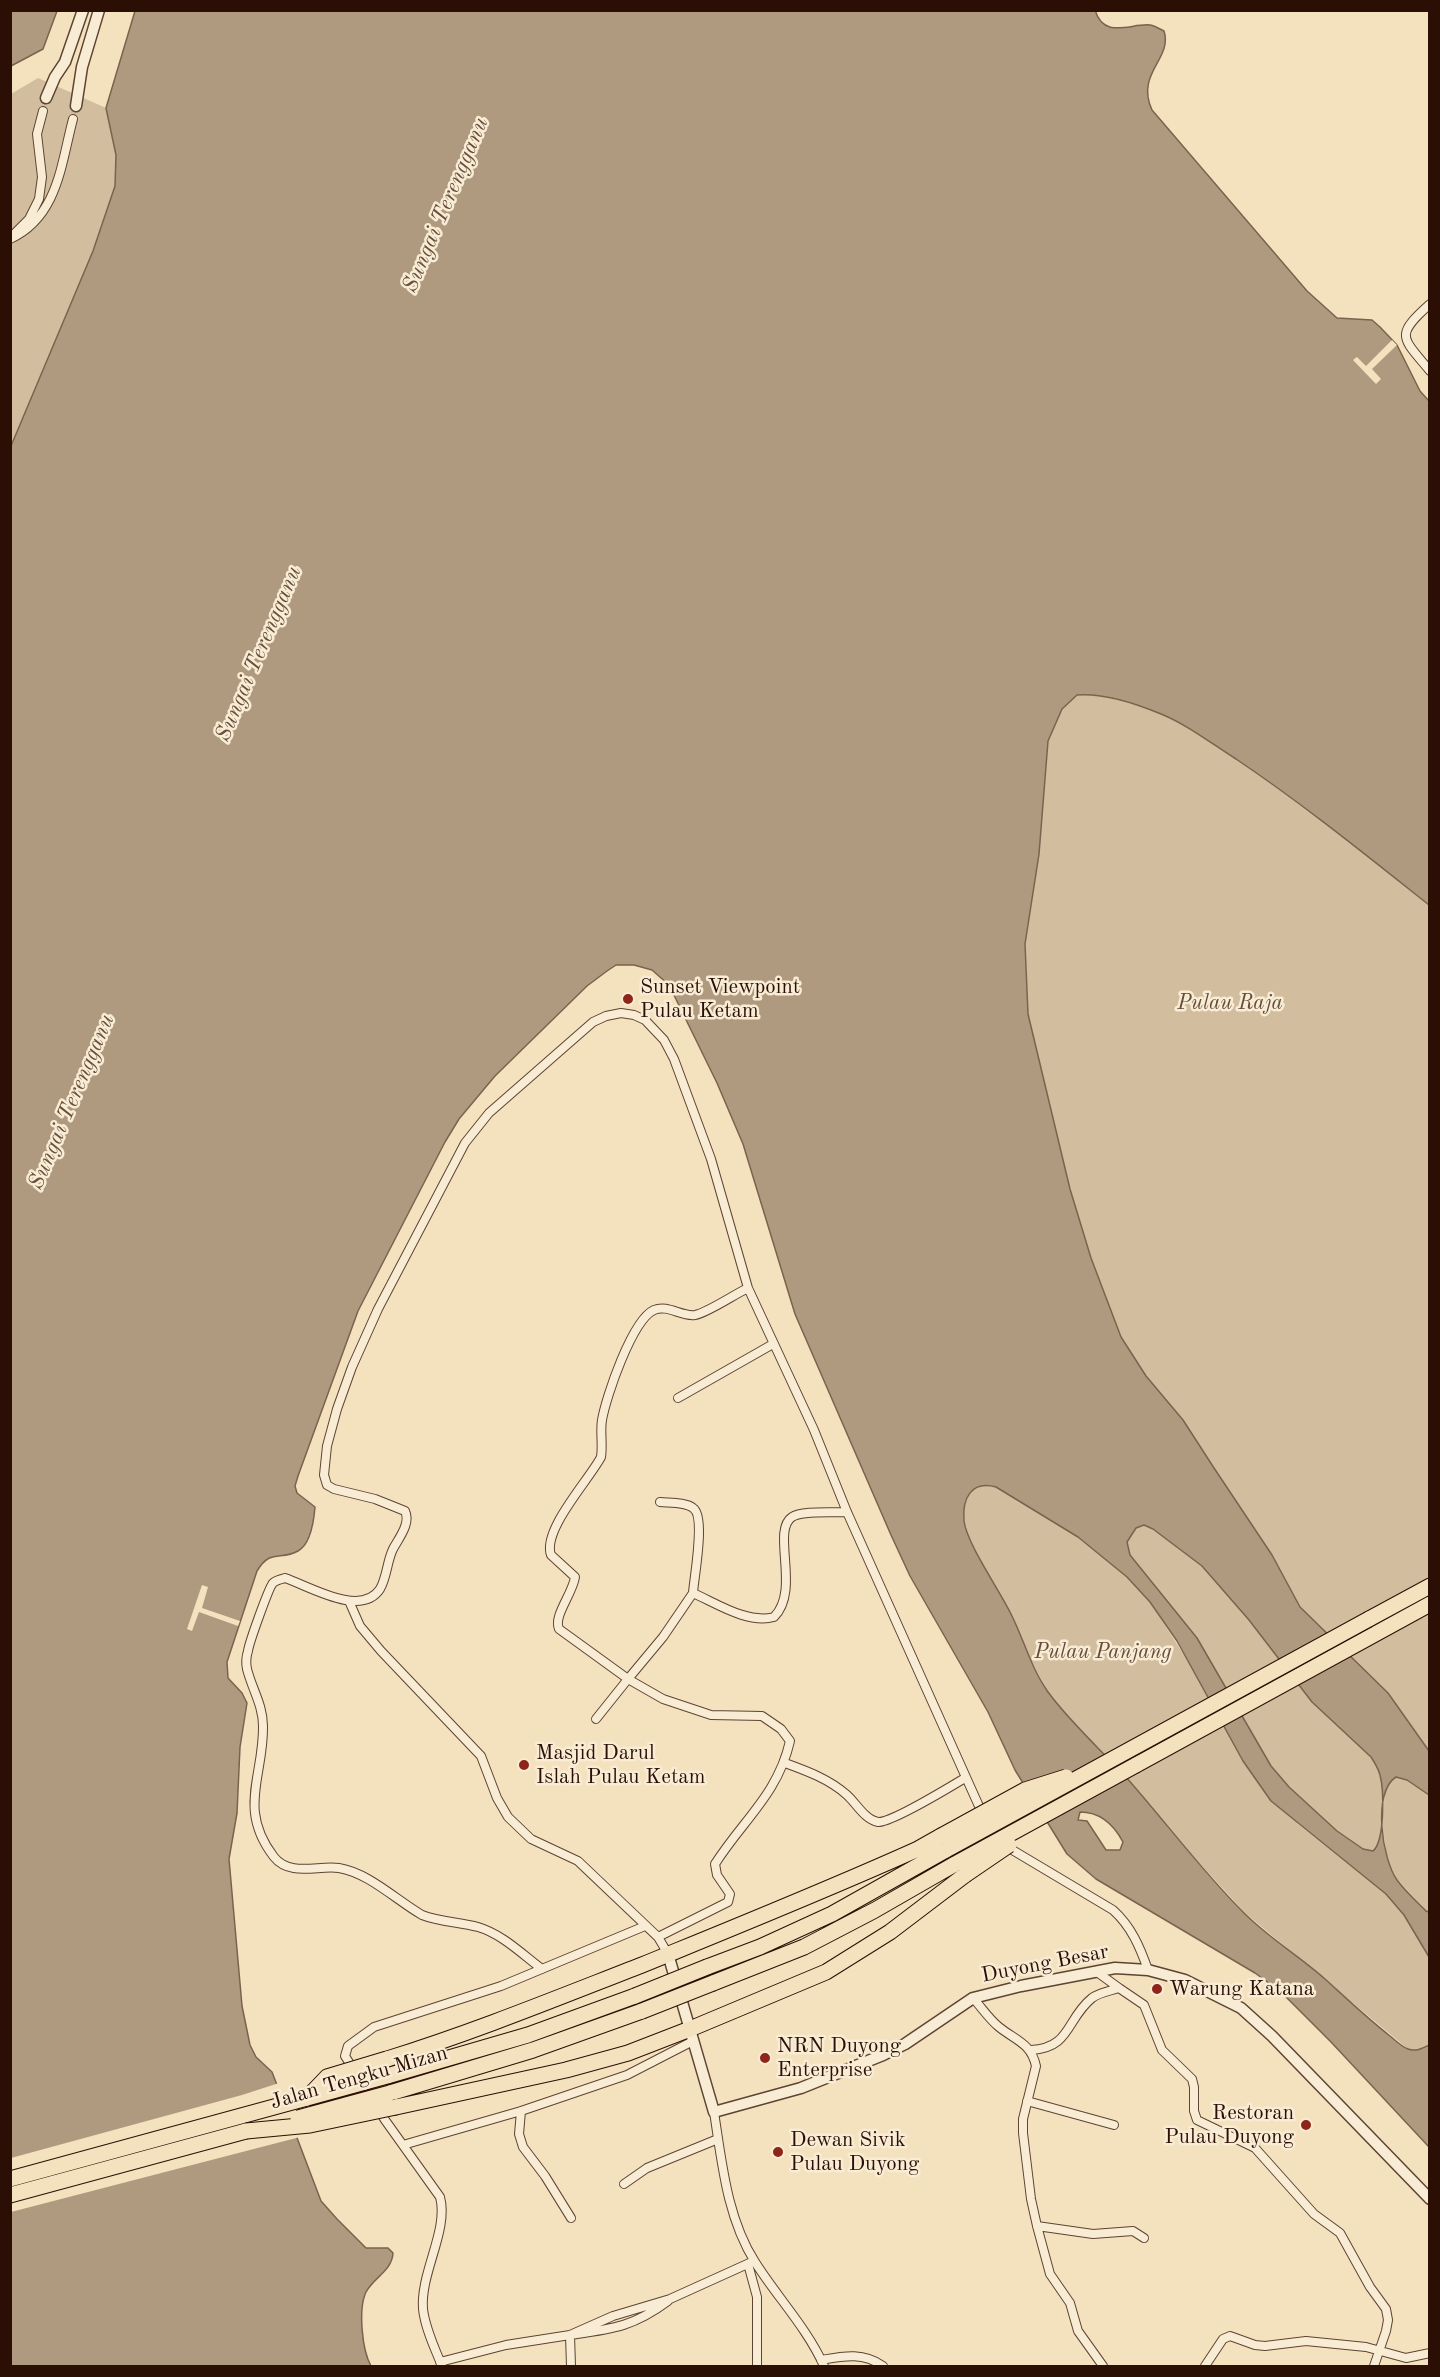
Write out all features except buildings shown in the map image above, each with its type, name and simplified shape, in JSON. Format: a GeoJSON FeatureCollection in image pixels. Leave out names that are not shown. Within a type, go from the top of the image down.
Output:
{"type":"FeatureCollection","features":[{"type":"Feature","properties":{"kind":"highway"},"geometry":{"type":"LineString","coordinates":[[307,2098],[327,2077],[450,2040],[857,1877],[918,1849],[944,1843],[1099,1767],[1430,1586]]}},
{"type":"Feature","properties":{"kind":"highway"},"geometry":{"type":"LineString","coordinates":[[10,2195],[246,2132],[310,2125],[393,2100],[566,2070],[692,2035],[826,1971],[890,1932],[960,1869],[1136,1765],[1430,1604]]}},
{"type":"Feature","properties":{"kind":"highway","name":"Jalan Tengku Mizan"},"geometry":{"type":"LineString","coordinates":[[10,2179],[528,2035],[769,1943],[832,1914],[944,1843]]}},
{"type":"Feature","properties":{"kind":"highway","name":"Jalan Tengku Mizan"},"geometry":{"type":"LineString","coordinates":[[393,2100],[642,2011],[804,1947],[960,1869]]}},
{"type":"Feature","properties":{"kind":"street"},"geometry":{"type":"LineString","coordinates":[[46,98],[55,77],[65,62],[83,10]]}},
{"type":"Feature","properties":{"kind":"street"},"geometry":{"type":"LineString","coordinates":[[76,106],[82,67],[99,10]]}},
{"type":"Feature","properties":{"kind":"street"},"geometry":{"type":"LineString","coordinates":[[10,238],[29,219],[39,199],[42,177],[37,134],[43,111]]}},
{"type":"Feature","properties":{"kind":"street"},"geometry":{"type":"LineString","coordinates":[[10,238],[23,233],[36,223],[50,202],[73,118]]}},
{"type":"Feature","properties":{"kind":"street"},"geometry":{"type":"LineString","coordinates":[[1430,304],[1408,325],[1405,335],[1406,342],[1430,371]]}},
{"type":"Feature","properties":{"kind":"street"},"geometry":{"type":"LineString","coordinates":[[542,1969],[497,1935],[477,1926],[422,1915],[351,1871],[329,1867],[301,1869],[282,1864],[275,1859],[256,1821],[254,1795],[263,1741],[263,1724],[260,1703],[246,1662],[268,1591],[273,1583],[285,1578],[349,1601],[365,1600],[380,1590],[387,1562],[408,1516],[400,1507],[334,1489],[327,1485],[324,1464],[327,1446],[351,1367],[465,1143],[503,1100],[593,1022],[614,1014],[634,1015],[654,1028],[664,1040],[674,1059],[711,1160],[748,1288],[772,1344],[814,1430],[847,1512],[965,1778],[993,1829],[1009,1848],[1113,1910],[1125,1920],[1148,1970]]}},
{"type":"Feature","properties":{"kind":"street"},"geometry":{"type":"LineString","coordinates":[[658,1937],[728,1902],[730,1894],[717,1875],[715,1864],[732,1838],[764,1802],[785,1763],[790,1741],[781,1729],[762,1716],[711,1715],[663,1699],[628,1679],[559,1629],[558,1616],[571,1593],[575,1577],[551,1556],[550,1542],[561,1519],[601,1457],[603,1446],[601,1424],[608,1393],[630,1344],[646,1316],[662,1308],[687,1315],[699,1314],[748,1288]]}},
{"type":"Feature","properties":{"kind":"street"},"geometry":{"type":"LineString","coordinates":[[678,1398],[772,1344]]}},
{"type":"Feature","properties":{"kind":"street"},"geometry":{"type":"LineString","coordinates":[[596,1719],[663,1637],[693,1593],[700,1531],[696,1510],[692,1506],[660,1502]]}},
{"type":"Feature","properties":{"kind":"street"},"geometry":{"type":"LineString","coordinates":[[693,1593],[756,1619],[764,1620],[774,1617],[780,1611],[786,1592],[787,1573],[783,1541],[787,1522],[800,1514],[847,1512]]}},
{"type":"Feature","properties":{"kind":"street"},"geometry":{"type":"LineString","coordinates":[[349,1601],[360,1626],[381,1651],[481,1756],[497,1798],[508,1817],[531,1839],[578,1861],[658,1937],[668,1954],[714,2112],[731,2210],[751,2263],[757,2297],[757,2367]]}},
{"type":"Feature","properties":{"kind":"street"},"geometry":{"type":"LineString","coordinates":[[785,1763],[829,1782],[856,1803],[870,1820],[880,1822],[898,1815],[965,1778]]}},
{"type":"Feature","properties":{"kind":"street"},"geometry":{"type":"LineString","coordinates":[[645,1926],[454,2003],[374,2027],[353,2039],[345,2056],[440,2197],[443,2215],[431,2256],[423,2308],[441,2364],[506,2345],[619,2328],[634,2323],[670,2299]]}},
{"type":"Feature","properties":{"kind":"street","name":"Duyong Besar"},"geometry":{"type":"LineString","coordinates":[[714,2112],[801,2088],[883,2055],[905,2044],[974,1998],[1021,1986],[1115,1968],[1148,1970],[1185,1980],[1241,2008],[1272,2036],[1430,2199]]}},
{"type":"Feature","properties":{"kind":"street"},"geometry":{"type":"LineString","coordinates":[[1097,1972],[1144,2005],[1162,2050],[1192,2079],[1194,2111],[1197,2120],[1255,2148],[1314,2214],[1340,2233],[1370,2287],[1386,2309],[1388,2320],[1374,2367]]}},
{"type":"Feature","properties":{"kind":"street"},"geometry":{"type":"LineString","coordinates":[[1031,2050],[1046,2049],[1056,2044],[1093,1998],[1119,1988]]}},
{"type":"Feature","properties":{"kind":"street"},"geometry":{"type":"LineString","coordinates":[[974,1998],[997,2025],[1031,2050],[1036,2066],[1027,2101],[1023,2133],[1036,2226],[1050,2274],[1070,2303],[1078,2331],[1103,2367]]}},
{"type":"Feature","properties":{"kind":"street"},"geometry":{"type":"LineString","coordinates":[[403,2145],[521,2111],[627,2075],[692,2035]]}},
{"type":"Feature","properties":{"kind":"street"},"geometry":{"type":"LineString","coordinates":[[1027,2101],[1114,2125]]}},
{"type":"Feature","properties":{"kind":"street"},"geometry":{"type":"LineString","coordinates":[[521,2111],[519,2134],[523,2147],[572,2218]]}},
{"type":"Feature","properties":{"kind":"street"},"geometry":{"type":"LineString","coordinates":[[624,2184],[647,2168],[718,2139]]}},
{"type":"Feature","properties":{"kind":"street"},"geometry":{"type":"LineString","coordinates":[[1036,2226],[1093,2234],[1133,2230],[1144,2238]]}},
{"type":"Feature","properties":{"kind":"street"},"geometry":{"type":"LineString","coordinates":[[570,2335],[613,2316],[670,2299],[751,2263]]}},
{"type":"Feature","properties":{"kind":"street"},"geometry":{"type":"LineString","coordinates":[[751,2263],[802,2329],[822,2363],[849,2355],[860,2355],[883,2367]]}},
{"type":"Feature","properties":{"kind":"street"},"geometry":{"type":"LineString","coordinates":[[570,2335],[571,2367]]}},
{"type":"Feature","properties":{"kind":"street"},"geometry":{"type":"LineString","coordinates":[[1205,2367],[1223,2339],[1230,2336],[1264,2346],[1306,2341],[1380,2350],[1406,2358],[1430,2353]]}},
{"type":"Feature","properties":{"kind":"green space"},"geometry":{"type":"Polygon","coordinates":[[[38,78],[106,108],[116,155],[115,186],[93,251],[11,446],[11,94],[38,78]]]}},
{"type":"Feature","properties":{"kind":"green space","name":"Pulau Raja"},"geometry":{"type":"Polygon","coordinates":[[[923,634],[1073,687],[1164,715],[1268,779],[1429,905],[1429,1751],[1388,1693],[1312,1702],[1352,1736],[1371,1757],[1382,1781],[1382,1818],[1386,1787],[1396,1777],[1407,1780],[1429,1795],[1429,1912],[1397,1879],[1388,1863],[1382,1823],[1381,1838],[1377,1848],[1374,1851],[1363,1849],[1337,1831],[1289,1787],[1271,1766],[1197,1638],[1130,1555],[783,977],[923,634]]]}},
{"type":"Feature","properties":{"kind":"green space","name":"Pulau Panjang"},"geometry":{"type":"Polygon","coordinates":[[[987,1485],[996,1487],[1078,1537],[1127,1577],[1150,1602],[1298,1824],[1386,1894],[1404,1915],[1429,1957],[1429,2045],[1419,2050],[1408,2049],[1245,1913],[1185,1847],[1150,1804],[1061,1709],[1046,1689],[965,1529],[964,1507],[969,1495],[979,1487],[987,1485]]]}},
{"type":"Feature","properties":{"kind":"water"},"geometry":{"type":"Polygon","coordinates":[[[11,10],[57,11],[43,49],[11,66],[11,10]]]}},
{"type":"Feature","properties":{"kind":"water","name":"Sungai Terengganu"},"geometry":{"type":"Polygon","coordinates":[[[1095,10],[1099,19],[1111,27],[1150,25],[1164,31],[1164,50],[1148,86],[1148,97],[1152,110],[1307,291],[1337,318],[1372,320],[1397,345],[1420,391],[1429,401],[1429,905],[1286,794],[1190,729],[1171,718],[1131,703],[1109,697],[1077,695],[1062,709],[1048,741],[1039,854],[1025,944],[1028,1014],[1070,1189],[1091,1258],[1121,1337],[1146,1376],[1183,1420],[1272,1555],[1300,1607],[1388,1693],[1429,1751],[1429,1795],[1407,1780],[1396,1777],[1389,1785],[1383,1805],[1380,1775],[1371,1757],[1312,1702],[1249,1620],[1202,1566],[1153,1529],[1144,1525],[1136,1528],[1127,1542],[1130,1555],[1197,1638],[1271,1766],[1289,1787],[1337,1831],[1363,1849],[1373,1851],[1380,1837],[1382,1823],[1387,1857],[1397,1880],[1429,1912],[1429,1957],[1404,1915],[1386,1894],[1271,1801],[1243,1761],[1177,1641],[1150,1602],[1127,1577],[1078,1537],[996,1487],[980,1486],[970,1493],[965,1505],[964,1521],[971,1542],[1011,1614],[1048,1692],[1125,1776],[1228,1897],[1254,1922],[1401,2045],[1414,2050],[1429,2045],[1429,2147],[1280,1991],[1255,1973],[1096,1879],[1067,1854],[1015,1770],[988,1712],[910,1576],[891,1535],[795,1314],[743,1144],[717,1083],[669,985],[652,970],[634,965],[616,965],[587,986],[495,1076],[459,1119],[445,1142],[358,1311],[298,1476],[295,1486],[297,1493],[315,1507],[309,1537],[298,1551],[271,1557],[257,1571],[227,1662],[228,1678],[242,1693],[247,1703],[240,1747],[237,1813],[229,1859],[242,2006],[250,2045],[256,2057],[272,2072],[321,2201],[366,2248],[388,2248],[393,2253],[389,2265],[366,2292],[362,2308],[365,2350],[371,2366],[11,2366],[11,446],[93,251],[115,186],[116,155],[106,108],[135,11],[1095,10]],[[1080,1812],[1078,1820],[1087,1821],[1106,1850],[1120,1850],[1123,1842],[1111,1825],[1094,1814],[1080,1812]]]}},
{"type":"Feature","properties":{"kind":"pier"},"geometry":{"type":"Polygon","coordinates":[[[1392,340],[1397,345],[1372,369],[1381,379],[1376,384],[1353,360],[1357,357],[1366,366],[1392,340]]]}},
{"type":"Feature","properties":{"kind":"pier"},"geometry":{"type":"Polygon","coordinates":[[[202,1585],[208,1587],[202,1608],[240,1621],[238,1626],[199,1612],[192,1631],[187,1629],[202,1585]]]}},
{"type":"Feature","properties":{"kind":"pier"},"geometry":{"type":"Polygon","coordinates":[[[279,2083],[300,2137],[11,2212],[11,2158],[279,2083]]]}},
{"type":"Feature","properties":{"kind":"place","name":"Sunset Viewpoint Pulau Ketam"},"geometry":{"type":"Point","coordinates":[628,999]}},
{"type":"Feature","properties":{"kind":"place","name":"Masjid Darul Islah Pulau Ketam"},"geometry":{"type":"Point","coordinates":[524,1765]}},
{"type":"Feature","properties":{"kind":"place","name":"Warung Katana"},"geometry":{"type":"Point","coordinates":[1157,1989]}},
{"type":"Feature","properties":{"kind":"place","name":"NRN Duyong Enterprise"},"geometry":{"type":"Point","coordinates":[765,2058]}},
{"type":"Feature","properties":{"kind":"place","name":"Restoran Pulau Duyong"},"geometry":{"type":"Point","coordinates":[1306,2125]}},
{"type":"Feature","properties":{"kind":"place","name":"Dewan Sivik Pulau Duyong"},"geometry":{"type":"Point","coordinates":[778,2152]}}]}
